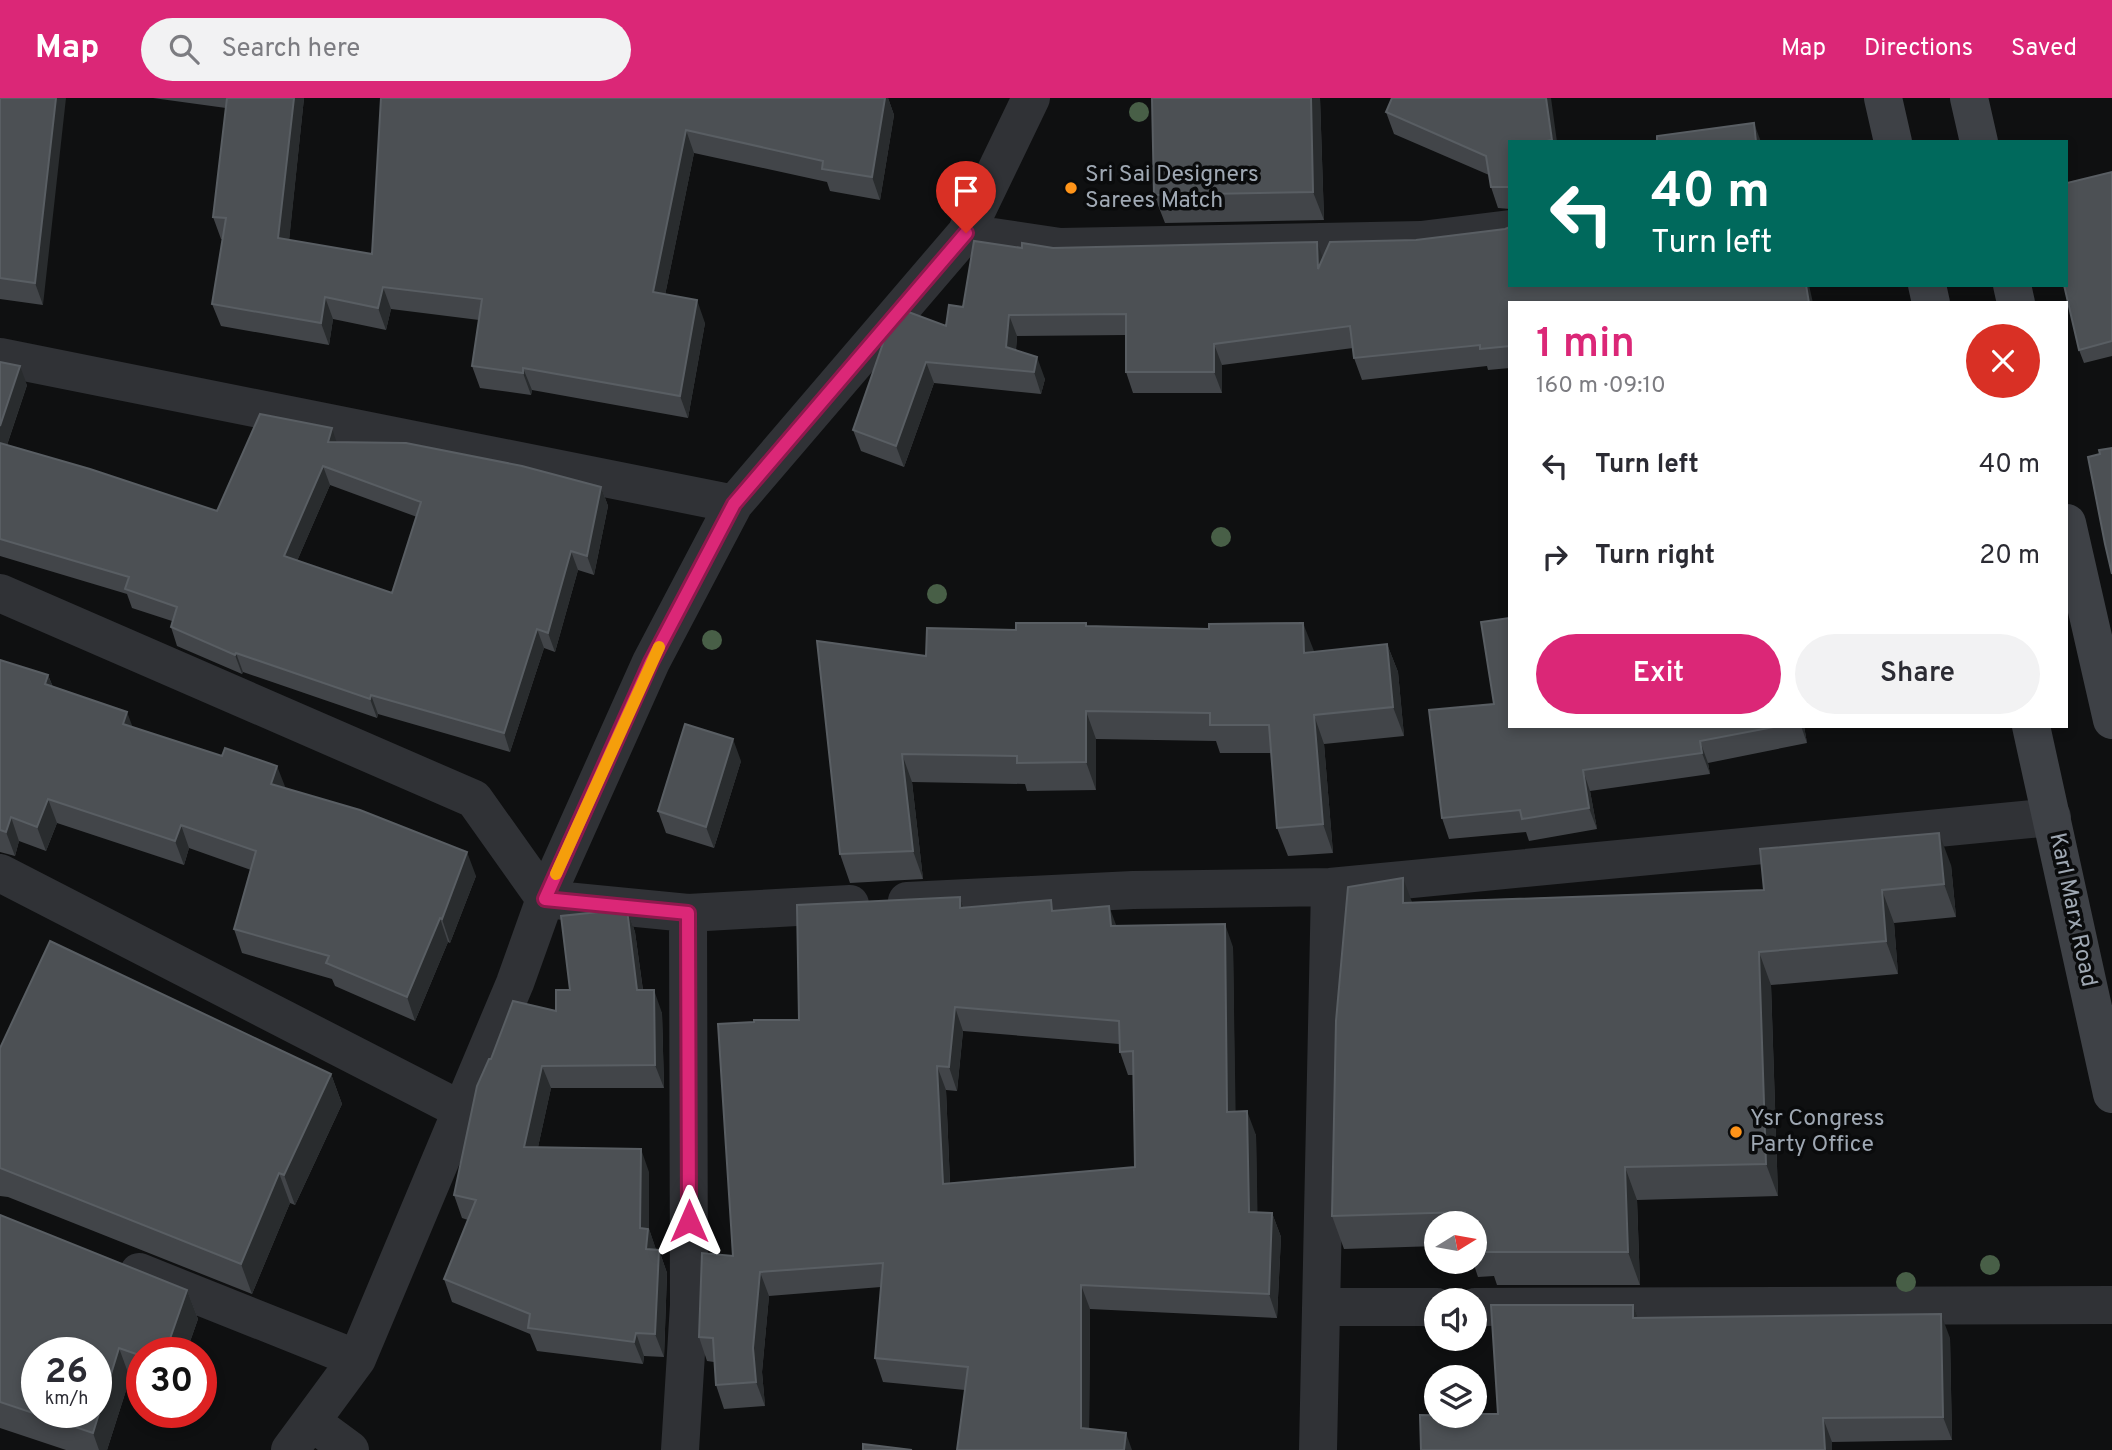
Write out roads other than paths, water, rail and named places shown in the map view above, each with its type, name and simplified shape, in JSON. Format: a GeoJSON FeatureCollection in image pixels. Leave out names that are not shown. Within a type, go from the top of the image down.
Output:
{"type":"FeatureCollection","features":[{"type":"Feature","properties":{"kind":"main road"},"geometry":{"type":"LineString","coordinates":[[1883,98],[1893,140]]}},
{"type":"Feature","properties":{"kind":"main road"},"geometry":{"type":"LineString","coordinates":[[1969,98],[1979,140]]}},
{"type":"Feature","properties":{"kind":"main road"},"geometry":{"type":"LineString","coordinates":[[2068,527],[2112,720]]}},
{"type":"Feature","properties":{"kind":"main road","name":"Karl Marx Road"},"geometry":{"type":"LineString","coordinates":[[2031,728],[2112,1094]]}},
{"type":"Feature","properties":{"kind":"street"},"geometry":{"type":"LineString","coordinates":[[350,1450],[301,1436],[357,1359],[463,1111],[515,983],[545,899],[651,662],[734,504],[966,233],[1031,98]]}},
{"type":"Feature","properties":{"kind":"street"},"geometry":{"type":"LineString","coordinates":[[966,233],[1060,247],[1421,240],[1508,229]]}},
{"type":"Feature","properties":{"kind":"street"},"geometry":{"type":"LineString","coordinates":[[0,356],[734,504]]}},
{"type":"Feature","properties":{"kind":"street"},"geometry":{"type":"LineString","coordinates":[[0,593],[474,799],[545,899],[688,913],[1133,890],[1330,887],[2052,817]]}},
{"type":"Feature","properties":{"kind":"street"},"geometry":{"type":"LineString","coordinates":[[0,873],[463,1111]]}},
{"type":"Feature","properties":{"kind":"street"},"geometry":{"type":"LineString","coordinates":[[1318,1450],[1330,887]]}},
{"type":"Feature","properties":{"kind":"street"},"geometry":{"type":"LineString","coordinates":[[680,1450],[689,1305],[688,913]]}},
{"type":"Feature","properties":{"kind":"street"},"geometry":{"type":"LineString","coordinates":[[102,1258],[357,1359]]}},
{"type":"Feature","properties":{"kind":"street"},"geometry":{"type":"LineString","coordinates":[[1487,1307],[2112,1306]]}},
{"type":"Feature","properties":{"kind":"street"},"geometry":{"type":"LineString","coordinates":[[1321,1307],[1424,1307]]}},
{"type":"Feature","properties":{"kind":"place","name":"Sri Sai Designers Sarees Match"},"geometry":{"type":"Point","coordinates":[1071,188]}},
{"type":"Feature","properties":{"kind":"place","name":"Ysr Congress Party Office"},"geometry":{"type":"Point","coordinates":[1736,1132]}}]}
